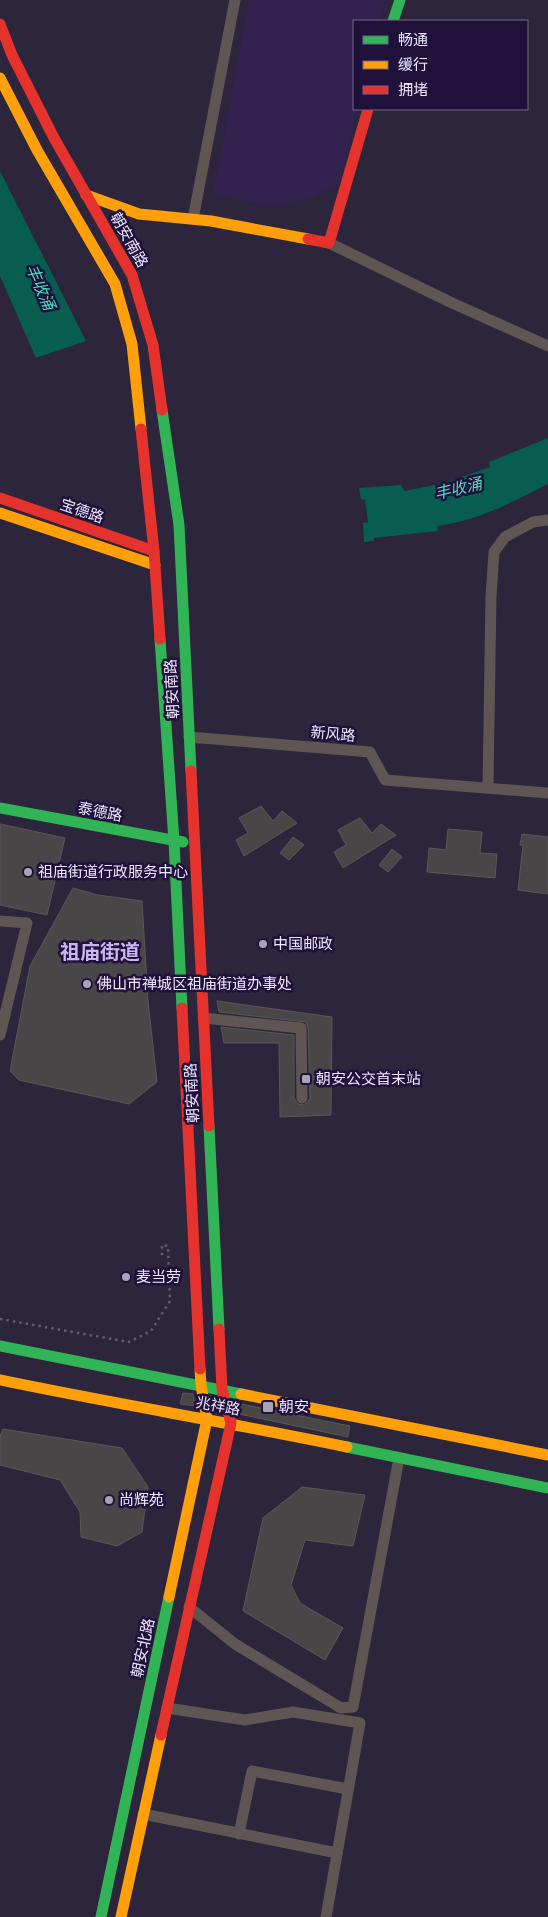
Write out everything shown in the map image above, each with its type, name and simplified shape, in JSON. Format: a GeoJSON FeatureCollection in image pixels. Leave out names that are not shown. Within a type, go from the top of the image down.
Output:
{"type":"FeatureCollection","features":[{"type":"Feature","properties":{"kind":"main road"},"geometry":{"type":"LineString","coordinates":[[394,20],[400,0]]}},
{"type":"Feature","properties":{"kind":"main road","name":"朝安南路"},"geometry":{"type":"LineString","coordinates":[[0,24],[12,55],[54,138],[132,275],[153,344],[179,525],[222,1389]]}},
{"type":"Feature","properties":{"kind":"main road","name":"朝安南路"},"geometry":{"type":"LineString","coordinates":[[0,78],[37,150],[115,284],[132,344],[154,551],[174,841],[201,1385]]}},
{"type":"Feature","properties":{"kind":"main road"},"geometry":{"type":"LineString","coordinates":[[86,195],[139,214],[193,219],[328,243],[368,110]]}},
{"type":"Feature","properties":{"kind":"main road","name":"宝德路"},"geometry":{"type":"LineString","coordinates":[[0,498],[154,551]]}},
{"type":"Feature","properties":{"kind":"main road","name":"宝德路"},"geometry":{"type":"LineString","coordinates":[[0,513],[155,565]]}},
{"type":"Feature","properties":{"kind":"main road","name":"泰德路"},"geometry":{"type":"LineString","coordinates":[[0,808],[195,845]]}},
{"type":"Feature","properties":{"kind":"main road","name":"兆祥路"},"geometry":{"type":"LineString","coordinates":[[0,1346],[548,1455]]}},
{"type":"Feature","properties":{"kind":"main road","name":"兆祥路"},"geometry":{"type":"LineString","coordinates":[[0,1380],[231,1423],[548,1488]]}},
{"type":"Feature","properties":{"kind":"main road","name":"朝安北路"},"geometry":{"type":"LineString","coordinates":[[102,1917],[207,1419],[201,1385]]}},
{"type":"Feature","properties":{"kind":"main road"},"geometry":{"type":"LineString","coordinates":[[121,1917],[231,1423],[222,1389]]}},
{"type":"Feature","properties":{"kind":"street"},"geometry":{"type":"LineString","coordinates":[[193,219],[235,0]]}},
{"type":"Feature","properties":{"kind":"street"},"geometry":{"type":"LineString","coordinates":[[328,243],[450,302],[548,346]]}},
{"type":"Feature","properties":{"kind":"street"},"geometry":{"type":"LineString","coordinates":[[488,788],[491,596],[494,552],[505,537],[533,522],[548,520]]}},
{"type":"Feature","properties":{"kind":"street","name":"新风路"},"geometry":{"type":"LineString","coordinates":[[189,737],[370,752],[385,780],[548,793]]}},
{"type":"Feature","properties":{"kind":"street"},"geometry":{"type":"LineString","coordinates":[[0,920],[27,923],[0,1035]]}},
{"type":"Feature","properties":{"kind":"street"},"geometry":{"type":"LineString","coordinates":[[204,1018],[301,1028],[302,1098]]}},
{"type":"Feature","properties":{"kind":"street"},"geometry":{"type":"LineString","coordinates":[[189,1607],[235,1644],[341,1708],[353,1707],[399,1458]]}},
{"type":"Feature","properties":{"kind":"street"},"geometry":{"type":"LineString","coordinates":[[167,1708],[245,1720],[293,1712],[360,1723],[326,1917]]}},
{"type":"Feature","properties":{"kind":"street"},"geometry":{"type":"LineString","coordinates":[[239,1834],[252,1771],[348,1790]]}},
{"type":"Feature","properties":{"kind":"street"},"geometry":{"type":"LineString","coordinates":[[143,1814],[337,1853]]}},
{"type":"Feature","properties":{"kind":"path"},"geometry":{"type":"LineString","coordinates":[[0,1319],[129,1342],[151,1331],[170,1301],[168,1246],[162,1246],[162,1255]]}},
{"type":"Feature","properties":{"kind":"shaded area"},"geometry":{"type":"Polygon","coordinates":[[[249,0],[385,0],[379,20],[353,20],[353,110],[358,110],[340,181],[313,198],[270,206],[213,195],[249,0]]]}},
{"type":"Feature","properties":{"kind":"water","name":"丰收涌"},"geometry":{"type":"Polygon","coordinates":[[[0,171],[86,341],[36,358],[0,276],[0,171]]]}},
{"type":"Feature","properties":{"kind":"water","name":"丰收涌"},"geometry":{"type":"Polygon","coordinates":[[[548,438],[548,484],[481,515],[437,526],[438,531],[374,538],[374,541],[364,542],[363,523],[368,522],[365,500],[361,499],[359,488],[401,485],[404,491],[445,483],[490,467],[489,462],[548,438]]]}},
{"type":"Feature","properties":{"kind":"building"},"geometry":{"type":"Polygon","coordinates":[[[261,806],[273,821],[282,811],[297,823],[244,856],[236,840],[248,833],[239,818],[261,806]]]}},
{"type":"Feature","properties":{"kind":"building"},"geometry":{"type":"Polygon","coordinates":[[[360,818],[372,833],[381,824],[396,835],[343,868],[334,852],[346,845],[338,830],[360,818]]]}},
{"type":"Feature","properties":{"kind":"building","name":"祖庙街道行政服务中心"},"geometry":{"type":"Polygon","coordinates":[[[0,824],[65,838],[47,915],[0,905],[0,824]]]}},
{"type":"Feature","properties":{"kind":"building"},"geometry":{"type":"Polygon","coordinates":[[[448,829],[482,832],[480,853],[497,854],[495,878],[427,872],[429,848],[446,850],[448,829]]]}},
{"type":"Feature","properties":{"kind":"building"},"geometry":{"type":"Polygon","coordinates":[[[522,834],[548,837],[548,894],[518,890],[523,845],[520,845],[522,834]]]}},
{"type":"Feature","properties":{"kind":"building"},"geometry":{"type":"Polygon","coordinates":[[[293,837],[304,845],[289,860],[280,853],[293,837]]]}},
{"type":"Feature","properties":{"kind":"building"},"geometry":{"type":"Polygon","coordinates":[[[392,849],[402,857],[388,872],[379,865],[392,849]]]}},
{"type":"Feature","properties":{"kind":"building","name":"佛山市禅城区祖庙街道办事处"},"geometry":{"type":"Polygon","coordinates":[[[73,888],[98,895],[142,901],[148,1001],[157,1082],[129,1104],[19,1080],[10,1071],[30,966],[73,888]]]}},
{"type":"Feature","properties":{"kind":"building","name":"朝安公交首末站"},"geometry":{"type":"Polygon","coordinates":[[[217,1001],[332,1017],[331,1115],[280,1117],[279,1043],[224,1043],[221,1027],[294,1035],[294,1098],[298,1104],[303,1105],[310,1098],[308,1028],[306,1022],[219,1012],[217,1001]]]}},
{"type":"Feature","properties":{"kind":"building"},"geometry":{"type":"Polygon","coordinates":[[[183,1393],[193,1394],[195,1406],[180,1404],[183,1393]]]}},
{"type":"Feature","properties":{"kind":"building"},"geometry":{"type":"Polygon","coordinates":[[[236,1403],[350,1426],[348,1437],[239,1414],[236,1403]]]}},
{"type":"Feature","properties":{"kind":"building","name":"尚辉苑"},"geometry":{"type":"Polygon","coordinates":[[[3,1429],[122,1448],[148,1487],[142,1532],[117,1546],[81,1537],[80,1512],[60,1480],[0,1465],[0,1436],[3,1429]]]}},
{"type":"Feature","properties":{"kind":"building"},"geometry":{"type":"Polygon","coordinates":[[[302,1487],[365,1495],[353,1546],[305,1540],[291,1585],[300,1603],[343,1628],[325,1660],[243,1611],[263,1518],[302,1487]]]}},
{"type":"Feature","properties":{"kind":"traffic: fast"},"geometry":{"type":"LineString","coordinates":[[393,20],[400,0]]}},
{"type":"Feature","properties":{"kind":"traffic: fast"},"geometry":{"type":"LineString","coordinates":[[162,410],[179,525],[191,771]]}},
{"type":"Feature","properties":{"kind":"traffic: fast"},"geometry":{"type":"LineString","coordinates":[[160,639],[174,841],[182,1008]]}},
{"type":"Feature","properties":{"kind":"traffic: fast"},"geometry":{"type":"LineString","coordinates":[[0,808],[183,842]]}},
{"type":"Feature","properties":{"kind":"traffic: fast"},"geometry":{"type":"LineString","coordinates":[[209,1126],[219,1329]]}},
{"type":"Feature","properties":{"kind":"traffic: fast"},"geometry":{"type":"LineString","coordinates":[[0,1346],[241,1394]]}},
{"type":"Feature","properties":{"kind":"traffic: fast"},"geometry":{"type":"LineString","coordinates":[[347,1447],[548,1488]]}},
{"type":"Feature","properties":{"kind":"traffic: fast"},"geometry":{"type":"LineString","coordinates":[[101,1917],[169,1597]]}},
{"type":"Feature","properties":{"kind":"traffic: slow"},"geometry":{"type":"LineString","coordinates":[[0,78],[37,150],[115,284],[132,344],[141,429]]}},
{"type":"Feature","properties":{"kind":"traffic: slow"},"geometry":{"type":"LineString","coordinates":[[86,195],[139,214],[211,221],[308,239]]}},
{"type":"Feature","properties":{"kind":"traffic: slow"},"geometry":{"type":"LineString","coordinates":[[0,513],[155,565]]}},
{"type":"Feature","properties":{"kind":"traffic: slow"},"geometry":{"type":"LineString","coordinates":[[169,1597],[207,1419],[200,1369]]}},
{"type":"Feature","properties":{"kind":"traffic: slow"},"geometry":{"type":"LineString","coordinates":[[0,1380],[347,1447]]}},
{"type":"Feature","properties":{"kind":"traffic: slow"},"geometry":{"type":"LineString","coordinates":[[241,1394],[548,1455]]}},
{"type":"Feature","properties":{"kind":"traffic: slow"},"geometry":{"type":"LineString","coordinates":[[121,1917],[161,1735]]}},
{"type":"Feature","properties":{"kind":"traffic: jam"},"geometry":{"type":"LineString","coordinates":[[0,24],[12,55],[54,138],[132,275],[153,345],[162,410]]}},
{"type":"Feature","properties":{"kind":"traffic: jam"},"geometry":{"type":"LineString","coordinates":[[308,239],[329,243],[368,110]]}},
{"type":"Feature","properties":{"kind":"traffic: jam"},"geometry":{"type":"LineString","coordinates":[[141,429],[154,551],[160,639]]}},
{"type":"Feature","properties":{"kind":"traffic: jam"},"geometry":{"type":"LineString","coordinates":[[0,498],[154,551]]}},
{"type":"Feature","properties":{"kind":"traffic: jam"},"geometry":{"type":"LineString","coordinates":[[191,771],[209,1126]]}},
{"type":"Feature","properties":{"kind":"traffic: jam"},"geometry":{"type":"LineString","coordinates":[[182,1008],[200,1369]]}},
{"type":"Feature","properties":{"kind":"traffic: jam"},"geometry":{"type":"LineString","coordinates":[[161,1735],[231,1423],[222,1389],[219,1329]]}},
{"type":"Feature","properties":{"kind":"place","name":"祖庙街道行政服务中心"},"geometry":{"type":"Point","coordinates":[28,872]}},
{"type":"Feature","properties":{"kind":"place","name":"中国邮政"},"geometry":{"type":"Point","coordinates":[263,944]}},
{"type":"Feature","properties":{"kind":"place","name":"佛山市禅城区祖庙街道办事处"},"geometry":{"type":"Point","coordinates":[87,984]}},
{"type":"Feature","properties":{"kind":"place","name":"朝安公交首末站"},"geometry":{"type":"Point","coordinates":[306,1079]}},
{"type":"Feature","properties":{"kind":"place","name":"麦当劳"},"geometry":{"type":"Point","coordinates":[126,1277]}},
{"type":"Feature","properties":{"kind":"place","name":"朝安"},"geometry":{"type":"Point","coordinates":[268,1407]}},
{"type":"Feature","properties":{"kind":"place","name":"尚辉苑"},"geometry":{"type":"Point","coordinates":[109,1500]}},
{"type":"Feature","properties":{"kind":"district","name":"祖庙街道"},"geometry":{"type":"Point","coordinates":[100,952]}}]}
